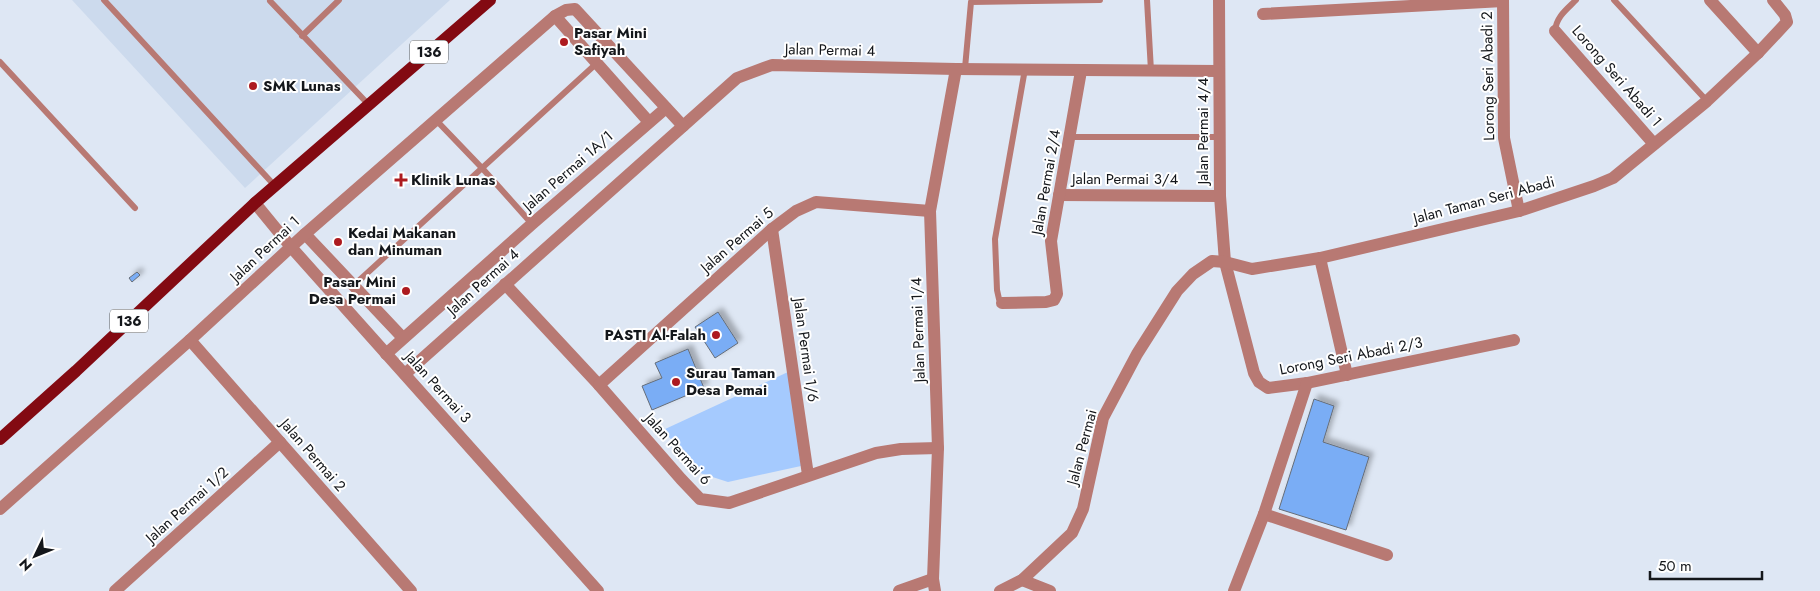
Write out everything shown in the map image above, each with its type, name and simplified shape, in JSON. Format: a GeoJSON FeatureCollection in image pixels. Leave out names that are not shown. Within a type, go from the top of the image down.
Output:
{"type":"FeatureCollection","features":[{"type":"Feature","properties":{"kind":"main road","name":"136"},"geometry":{"type":"LineString","coordinates":[[0,438],[76,371],[254,203],[490,0]]}},
{"type":"Feature","properties":{"kind":"street","name":"Jalan Permai 4/4"},"geometry":{"type":"LineString","coordinates":[[1218,0],[1220,196],[1225,262]]}},
{"type":"Feature","properties":{"kind":"street"},"geometry":{"type":"LineString","coordinates":[[1263,14],[1503,0]]}},
{"type":"Feature","properties":{"kind":"street","name":"Lorong Seri Abadi 2"},"geometry":{"type":"LineString","coordinates":[[1503,0],[1504,138],[1519,211]]}},
{"type":"Feature","properties":{"kind":"street"},"geometry":{"type":"LineString","coordinates":[[1710,0],[1758,53]]}},
{"type":"Feature","properties":{"kind":"street","name":"Jalan Taman Seri Abadi"},"geometry":{"type":"LineString","coordinates":[[1225,262],[1252,269],[1320,258],[1519,211],[1613,178],[1707,101],[1758,53],[1787,22],[1785,15],[1773,0]]}},
{"type":"Feature","properties":{"kind":"street"},"geometry":{"type":"LineString","coordinates":[[649,122],[555,16],[566,10],[575,9],[683,126]]}},
{"type":"Feature","properties":{"kind":"street","name":"Jalan Permai 1"},"geometry":{"type":"LineString","coordinates":[[0,509],[190,340],[305,234],[555,16]]}},
{"type":"Feature","properties":{"kind":"street","name":"Lorong Seri Abadi 1"},"geometry":{"type":"LineString","coordinates":[[1555,31],[1654,144]]}},
{"type":"Feature","properties":{"kind":"street","name":"Jalan Permai 4"},"geometry":{"type":"LineString","coordinates":[[405,374],[737,78],[772,65],[1151,72],[1219,71]]}},
{"type":"Feature","properties":{"kind":"street","name":"Jalan Permai 1/4"},"geometry":{"type":"LineString","coordinates":[[934,585],[938,448],[930,211],[960,69]]}},
{"type":"Feature","properties":{"kind":"street","name":"Jalan Permai 2/4"},"geometry":{"type":"LineString","coordinates":[[1002,303],[1046,302],[1054,300],[1057,294],[1052,241],[1081,71]]}},
{"type":"Feature","properties":{"kind":"street","name":"Jalan Permai 1A/1"},"geometry":{"type":"LineString","coordinates":[[386,354],[666,108]]}},
{"type":"Feature","properties":{"kind":"street","name":"Jalan Permai 3/4"},"geometry":{"type":"LineString","coordinates":[[1059,195],[1220,196]]}},
{"type":"Feature","properties":{"kind":"street","name":"Jalan Permai 5"},"geometry":{"type":"LineString","coordinates":[[600,385],[772,229],[796,212],[816,202],[930,211]]}},
{"type":"Feature","properties":{"kind":"street","name":"Jalan Permai 3"},"geometry":{"type":"LineString","coordinates":[[254,203],[291,247],[598,591]]}},
{"type":"Feature","properties":{"kind":"street","name":"Jalan Permai 1/6"},"geometry":{"type":"LineString","coordinates":[[772,229],[808,475]]}},
{"type":"Feature","properties":{"kind":"street"},"geometry":{"type":"LineString","coordinates":[[305,234],[402,338]]}},
{"type":"Feature","properties":{"kind":"street"},"geometry":{"type":"LineString","coordinates":[[1320,258],[1347,376]]}},
{"type":"Feature","properties":{"kind":"street","name":"Jalan Permai"},"geometry":{"type":"LineString","coordinates":[[1000,591],[1022,580],[1072,533],[1083,509],[1103,418],[1137,354],[1177,291],[1193,274],[1212,262],[1225,262]]}},
{"type":"Feature","properties":{"kind":"street","name":"Lorong Seri Abadi 2/3"},"geometry":{"type":"LineString","coordinates":[[1225,262],[1254,373],[1259,382],[1268,388],[1347,376],[1514,340]]}},
{"type":"Feature","properties":{"kind":"street","name":"Jalan Permai 6"},"geometry":{"type":"LineString","coordinates":[[505,284],[600,385],[700,499],[729,503],[876,453],[901,449],[938,448]]}},
{"type":"Feature","properties":{"kind":"street","name":"Jalan Permai 2"},"geometry":{"type":"LineString","coordinates":[[190,340],[411,591]]}},
{"type":"Feature","properties":{"kind":"street"},"geometry":{"type":"LineString","coordinates":[[1234,591],[1264,514],[1306,383]]}},
{"type":"Feature","properties":{"kind":"street","name":"Jalan Permai 1/2"},"geometry":{"type":"LineString","coordinates":[[116,591],[280,442]]}},
{"type":"Feature","properties":{"kind":"street"},"geometry":{"type":"LineString","coordinates":[[1264,514],[1387,555]]}},
{"type":"Feature","properties":{"kind":"street"},"geometry":{"type":"LineString","coordinates":[[1022,580],[1050,591]]}},
{"type":"Feature","properties":{"kind":"street"},"geometry":{"type":"LineString","coordinates":[[898,591],[934,585]]}},
{"type":"Feature","properties":{"kind":"lane"},"geometry":{"type":"LineString","coordinates":[[104,0],[275,186]]}},
{"type":"Feature","properties":{"kind":"lane"},"geometry":{"type":"LineString","coordinates":[[302,36],[339,0]]}},
{"type":"Feature","properties":{"kind":"lane"},"geometry":{"type":"LineString","coordinates":[[960,69],[971,2],[1100,0]]}},
{"type":"Feature","properties":{"kind":"lane"},"geometry":{"type":"LineString","coordinates":[[1147,0],[1151,72]]}},
{"type":"Feature","properties":{"kind":"lane"},"geometry":{"type":"LineString","coordinates":[[1555,31],[1555,23],[1558,18],[1576,0]]}},
{"type":"Feature","properties":{"kind":"lane"},"geometry":{"type":"LineString","coordinates":[[1614,0],[1707,101]]}},
{"type":"Feature","properties":{"kind":"lane"},"geometry":{"type":"LineString","coordinates":[[270,1],[369,105]]}},
{"type":"Feature","properties":{"kind":"lane"},"geometry":{"type":"LineString","coordinates":[[0,62],[135,208]]}},
{"type":"Feature","properties":{"kind":"lane"},"geometry":{"type":"LineString","coordinates":[[354,286],[597,64]]}},
{"type":"Feature","properties":{"kind":"lane"},"geometry":{"type":"LineString","coordinates":[[1002,303],[998,299],[997,290],[995,239],[1025,69]]}},
{"type":"Feature","properties":{"kind":"lane"},"geometry":{"type":"LineString","coordinates":[[435,119],[532,224]]}},
{"type":"Feature","properties":{"kind":"lane"},"geometry":{"type":"LineString","coordinates":[[1070,137],[1220,137]]}},
{"type":"Feature","properties":{"kind":"shaded area","name":"SMK Lunas"},"geometry":{"type":"Polygon","coordinates":[[[72,0],[450,0],[245,188],[72,0]]]}},
{"type":"Feature","properties":{"kind":"shaded area"},"geometry":{"type":"Polygon","coordinates":[[[788,372],[801,466],[728,482],[700,473],[663,430],[788,372]]]}},
{"type":"Feature","properties":{"kind":"building"},"geometry":{"type":"Polygon","coordinates":[[[137,272],[140,275],[132,282],[129,278],[137,272]]]}},
{"type":"Feature","properties":{"kind":"building","name":"PASTI Al-Falah"},"geometry":{"type":"Polygon","coordinates":[[[718,312],[738,343],[715,358],[695,327],[718,312]]]}},
{"type":"Feature","properties":{"kind":"building","name":"Surau Taman Desa Pemai"},"geometry":{"type":"Polygon","coordinates":[[[688,349],[704,388],[652,410],[642,386],[662,378],[655,363],[688,349]]]}},
{"type":"Feature","properties":{"kind":"building"},"geometry":{"type":"Polygon","coordinates":[[[1314,399],[1334,406],[1323,442],[1369,457],[1346,530],[1279,509],[1314,399]]]}},
{"type":"Feature","properties":{"kind":"place","name":"Pasar Mini Safiyah"},"geometry":{"type":"Point","coordinates":[564,42]}},
{"type":"Feature","properties":{"kind":"place","name":"SMK Lunas"},"geometry":{"type":"Point","coordinates":[253,86]}},
{"type":"Feature","properties":{"kind":"place","name":"Klinik Lunas"},"geometry":{"type":"Point","coordinates":[401,180]}},
{"type":"Feature","properties":{"kind":"place","name":"Kedai Makanan dan Minuman"},"geometry":{"type":"Point","coordinates":[338,242]}},
{"type":"Feature","properties":{"kind":"place","name":"Pasar Mini Desa Permai"},"geometry":{"type":"Point","coordinates":[406,291]}},
{"type":"Feature","properties":{"kind":"place","name":"PASTI Al-Falah"},"geometry":{"type":"Point","coordinates":[716,335]}},
{"type":"Feature","properties":{"kind":"place","name":"Surau Taman Desa Pemai"},"geometry":{"type":"Point","coordinates":[676,382]}}]}
